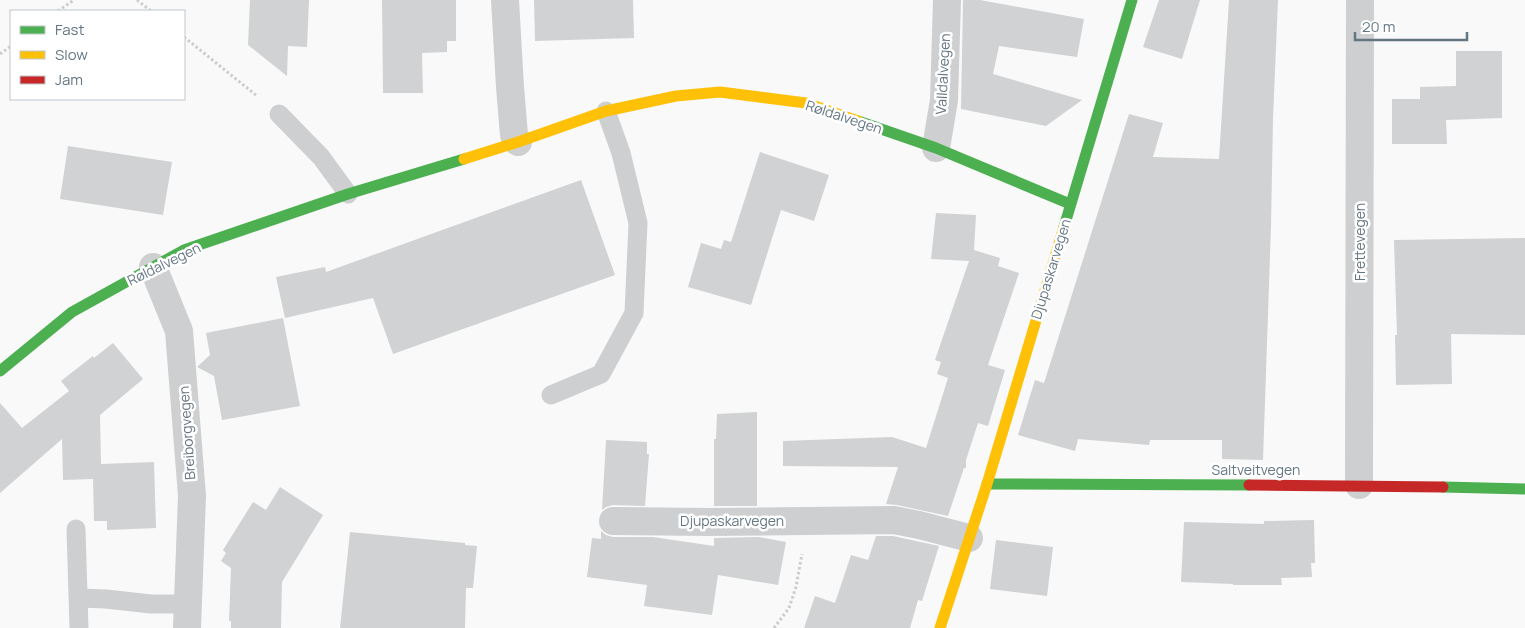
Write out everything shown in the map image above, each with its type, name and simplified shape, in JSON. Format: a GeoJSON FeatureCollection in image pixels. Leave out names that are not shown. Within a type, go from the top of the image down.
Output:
{"type":"FeatureCollection","features":[{"type":"Feature","properties":{"kind":"street"},"geometry":{"type":"LineString","coordinates":[[505,0],[514,135],[518,142]]}},
{"type":"Feature","properties":{"kind":"street","name":"Valldalvegen"},"geometry":{"type":"LineString","coordinates":[[936,148],[944,100],[947,0]]}},
{"type":"Feature","properties":{"kind":"street","name":"Djupaskarvegen"},"geometry":{"type":"LineString","coordinates":[[940,628],[987,484],[1132,0]]}},
{"type":"Feature","properties":{"kind":"street","name":"Frettevegen"},"geometry":{"type":"LineString","coordinates":[[1359,485],[1360,0]]}},
{"type":"Feature","properties":{"kind":"street","name":"Røldalvegen"},"geometry":{"type":"LineString","coordinates":[[0,372],[72,312],[184,250],[348,194],[518,142],[606,111],[676,96],[720,92],[806,103],[936,148],[1070,204]]}},
{"type":"Feature","properties":{"kind":"street","name":"Breiborgvegen"},"geometry":{"type":"LineString","coordinates":[[153,267],[179,331],[192,496],[187,616]]}},
{"type":"Feature","properties":{"kind":"street","name":"Saltveitvegen"},"geometry":{"type":"LineString","coordinates":[[987,484],[1359,485],[1525,489]]}},
{"type":"Feature","properties":{"kind":"street","name":"Djupaskarvegen"},"geometry":{"type":"LineString","coordinates":[[613,521],[894,520],[969,538]]}},
{"type":"Feature","properties":{"kind":"lane"},"geometry":{"type":"LineString","coordinates":[[551,396],[601,374],[634,313],[638,223],[621,153],[606,111]]}},
{"type":"Feature","properties":{"kind":"lane"},"geometry":{"type":"LineString","coordinates":[[279,114],[321,157],[348,194]]}},
{"type":"Feature","properties":{"kind":"lane"},"geometry":{"type":"LineString","coordinates":[[76,529],[79,628]]}},
{"type":"Feature","properties":{"kind":"lane","name":"Breiborgvegen"},"geometry":{"type":"LineString","coordinates":[[79,598],[151,604],[187,616]]}},
{"type":"Feature","properties":{"kind":"path"},"geometry":{"type":"LineString","coordinates":[[59,10],[74,0]]}},
{"type":"Feature","properties":{"kind":"path"},"geometry":{"type":"LineString","coordinates":[[137,0],[150,10]]}},
{"type":"Feature","properties":{"kind":"path"},"geometry":{"type":"LineString","coordinates":[[185,39],[279,114]]}},
{"type":"Feature","properties":{"kind":"path"},"geometry":{"type":"LineString","coordinates":[[774,628],[789,608],[796,587],[808,521]]}},
{"type":"Feature","properties":{"kind":"building"},"geometry":{"type":"Polygon","coordinates":[[[250,0],[309,0],[307,47],[288,46],[287,76],[248,45],[250,0]]]}},
{"type":"Feature","properties":{"kind":"building"},"geometry":{"type":"Polygon","coordinates":[[[382,0],[456,0],[456,41],[447,41],[447,52],[422,53],[423,93],[383,93],[382,0]]]}},
{"type":"Feature","properties":{"kind":"building"},"geometry":{"type":"Polygon","coordinates":[[[534,0],[633,0],[634,38],[535,41],[534,0]]]}},
{"type":"Feature","properties":{"kind":"building"},"geometry":{"type":"Polygon","coordinates":[[[963,0],[980,0],[1084,19],[1077,57],[999,46],[993,74],[1082,100],[1046,126],[961,109],[963,0]]]}},
{"type":"Feature","properties":{"kind":"building"},"geometry":{"type":"Polygon","coordinates":[[[1159,0],[1200,0],[1182,59],[1143,47],[1159,0]]]}},
{"type":"Feature","properties":{"kind":"building"},"geometry":{"type":"Polygon","coordinates":[[[1229,0],[1278,0],[1263,460],[1222,459],[1222,440],[1150,440],[1149,445],[1078,439],[1075,451],[1018,435],[1035,380],[1044,383],[1129,114],[1163,123],[1153,157],[1219,159],[1229,0]]]}},
{"type":"Feature","properties":{"kind":"building"},"geometry":{"type":"Polygon","coordinates":[[[1456,51],[1502,51],[1502,118],[1446,120],[1447,144],[1392,144],[1392,99],[1420,99],[1420,87],[1456,86],[1456,51]]]}},
{"type":"Feature","properties":{"kind":"building"},"geometry":{"type":"Polygon","coordinates":[[[68,146],[172,162],[163,215],[60,199],[68,146]]]}},
{"type":"Feature","properties":{"kind":"building"},"geometry":{"type":"Polygon","coordinates":[[[760,152],[829,175],[814,221],[781,210],[751,305],[688,287],[701,243],[721,249],[724,240],[731,242],[760,152]]]}},
{"type":"Feature","properties":{"kind":"building"},"geometry":{"type":"Polygon","coordinates":[[[581,180],[615,275],[393,354],[373,298],[285,318],[276,277],[325,267],[326,272],[581,180]]]}},
{"type":"Feature","properties":{"kind":"building"},"geometry":{"type":"Polygon","coordinates":[[[936,213],[976,215],[974,250],[1000,258],[998,266],[1019,273],[988,365],[1005,370],[988,426],[978,423],[966,460],[966,468],[964,468],[948,516],[886,504],[898,467],[783,466],[783,441],[892,437],[926,448],[948,378],[937,374],[941,362],[935,360],[969,261],[931,259],[936,213]]]}},
{"type":"Feature","properties":{"kind":"building"},"geometry":{"type":"Polygon","coordinates":[[[1525,238],[1525,335],[1451,334],[1452,384],[1396,385],[1395,335],[1397,335],[1394,240],[1525,238]]]}},
{"type":"Feature","properties":{"kind":"building"},"geometry":{"type":"Polygon","coordinates":[[[283,318],[300,406],[222,420],[214,376],[197,367],[210,355],[206,333],[283,318]]]}},
{"type":"Feature","properties":{"kind":"building"},"geometry":{"type":"Polygon","coordinates":[[[113,343],[143,379],[100,415],[101,464],[154,462],[156,528],[107,530],[107,521],[94,521],[93,479],[63,480],[62,439],[0,493],[0,403],[22,428],[69,391],[61,381],[113,343]]]}},
{"type":"Feature","properties":{"kind":"building"},"geometry":{"type":"Polygon","coordinates":[[[757,412],[757,506],[714,506],[714,439],[716,439],[717,414],[757,412]]]}},
{"type":"Feature","properties":{"kind":"building"},"geometry":{"type":"Polygon","coordinates":[[[606,440],[647,442],[647,454],[649,454],[645,506],[613,505],[602,510],[606,440]]]}},
{"type":"Feature","properties":{"kind":"building"},"geometry":{"type":"Polygon","coordinates":[[[280,487],[323,515],[282,582],[281,628],[231,628],[231,621],[229,621],[231,568],[221,561],[226,553],[223,550],[253,502],[266,510],[280,487]]]}},
{"type":"Feature","properties":{"kind":"building"},"geometry":{"type":"Polygon","coordinates":[[[1314,520],[1315,563],[1311,563],[1312,577],[1281,578],[1282,585],[1181,582],[1184,522],[1264,524],[1264,521],[1314,520]]]}},
{"type":"Feature","properties":{"kind":"building"},"geometry":{"type":"Polygon","coordinates":[[[601,531],[613,537],[653,537],[714,546],[714,538],[759,537],[786,542],[778,585],[718,575],[712,615],[644,606],[647,585],[587,577],[592,538],[601,539],[601,531]]]}},
{"type":"Feature","properties":{"kind":"building"},"geometry":{"type":"Polygon","coordinates":[[[350,532],[465,543],[465,545],[477,546],[473,588],[466,588],[465,628],[340,628],[350,532]]]}},
{"type":"Feature","properties":{"kind":"building"},"geometry":{"type":"Polygon","coordinates":[[[876,536],[893,536],[939,546],[922,601],[918,600],[910,628],[804,628],[815,596],[835,603],[851,555],[868,560],[876,536]]]}},
{"type":"Feature","properties":{"kind":"building"},"geometry":{"type":"Polygon","coordinates":[[[996,540],[1053,547],[1047,596],[990,589],[996,540]]]}},
{"type":"Feature","properties":{"kind":"traffic: fast"},"geometry":{"type":"LineString","coordinates":[[1064,227],[1132,0]]}},
{"type":"Feature","properties":{"kind":"traffic: fast"},"geometry":{"type":"LineString","coordinates":[[858,121],[936,148],[1070,204]]}},
{"type":"Feature","properties":{"kind":"traffic: fast"},"geometry":{"type":"LineString","coordinates":[[0,371],[72,312],[184,250],[348,194],[464,159]]}},
{"type":"Feature","properties":{"kind":"traffic: fast"},"geometry":{"type":"LineString","coordinates":[[987,484],[1249,485]]}},
{"type":"Feature","properties":{"kind":"traffic: fast"},"geometry":{"type":"LineString","coordinates":[[1443,487],[1525,489]]}},
{"type":"Feature","properties":{"kind":"traffic: slow"},"geometry":{"type":"LineString","coordinates":[[464,159],[606,111],[676,96],[720,92],[806,103],[858,121]]}},
{"type":"Feature","properties":{"kind":"traffic: slow"},"geometry":{"type":"LineString","coordinates":[[940,628],[987,484],[1064,227]]}},
{"type":"Feature","properties":{"kind":"traffic: jam"},"geometry":{"type":"LineString","coordinates":[[1249,485],[1443,487]]}}]}
